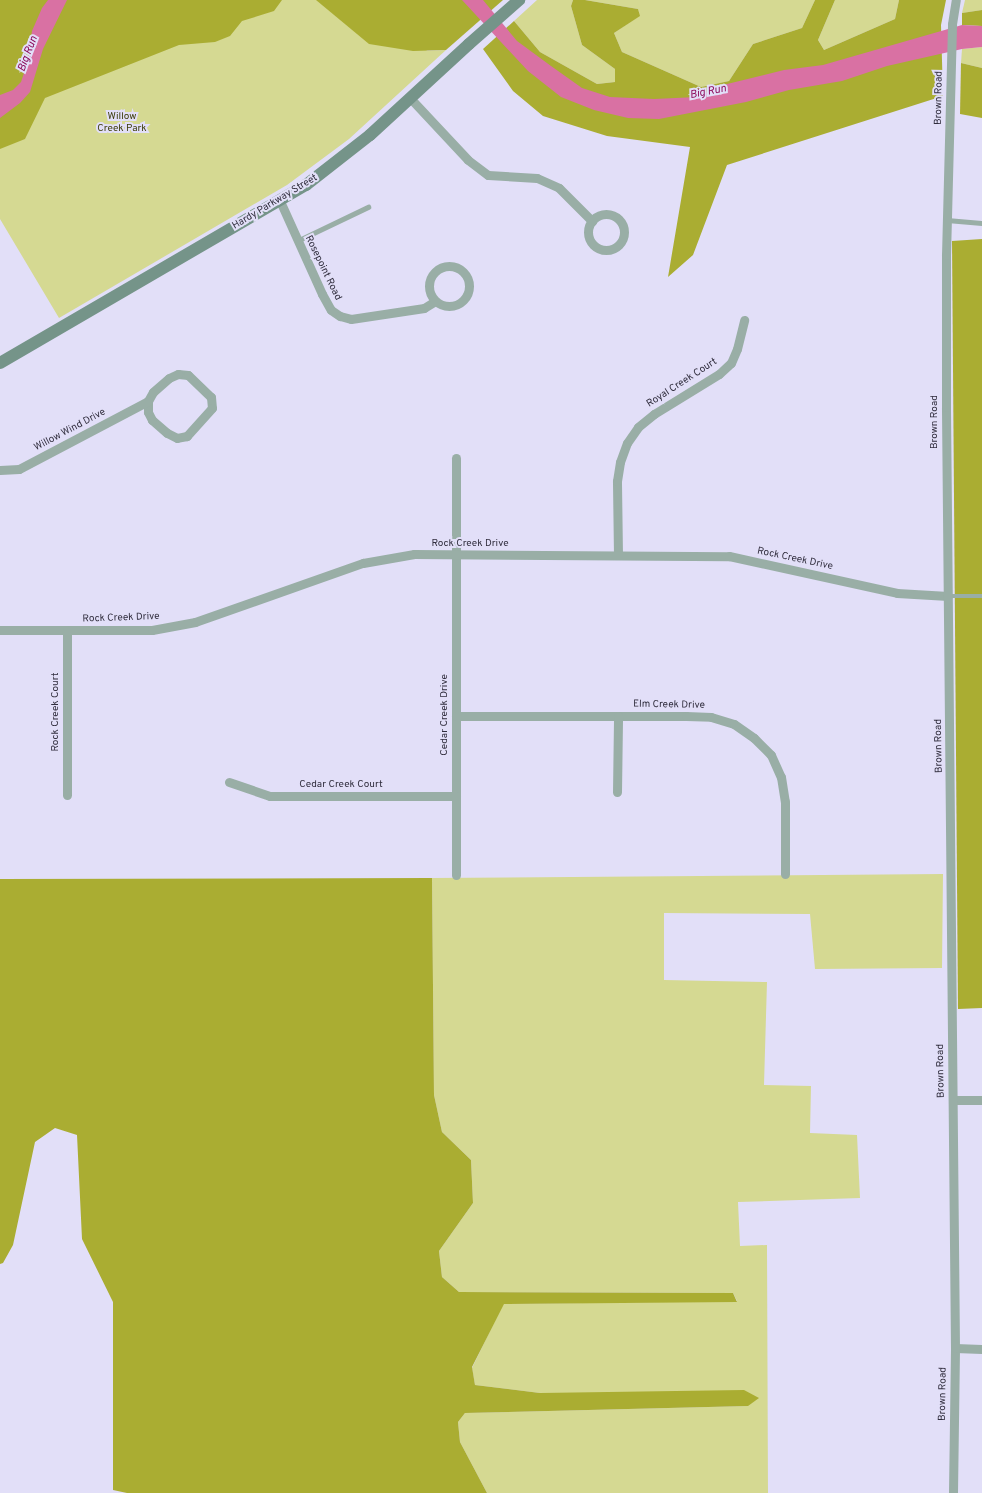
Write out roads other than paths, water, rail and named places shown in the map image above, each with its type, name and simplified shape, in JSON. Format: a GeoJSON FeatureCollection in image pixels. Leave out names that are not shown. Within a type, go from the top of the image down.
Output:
{"type":"FeatureCollection","features":[{"type":"Feature","properties":{"kind":"main road","name":"Hardy Parkway Street"},"geometry":{"type":"LineString","coordinates":[[0,363],[280,201],[328,169],[411,99],[469,44],[519,0]]}},
{"type":"Feature","properties":{"kind":"street","name":"Brown Road"},"geometry":{"type":"LineString","coordinates":[[953,1493],[955,1348],[946,407],[947,220],[952,24],[956,0]]}},
{"type":"Feature","properties":{"kind":"street"},"geometry":{"type":"LineString","coordinates":[[411,99],[468,160],[488,175],[537,178],[559,188],[592,222]]}},
{"type":"Feature","properties":{"kind":"street","name":"Rosepoint Road"},"geometry":{"type":"LineString","coordinates":[[280,201],[297,241],[328,305],[331,310],[340,316],[351,319],[424,308],[435,301]]}},
{"type":"Feature","properties":{"kind":"street"},"geometry":{"type":"LineString","coordinates":[[448,266],[461,270],[468,280],[469,287],[464,299],[453,306],[440,304],[435,301],[429,289],[432,276],[436,271],[448,266]]}},
{"type":"Feature","properties":{"kind":"street","name":"Royal Creek Court"},"geometry":{"type":"LineString","coordinates":[[618,555],[617,481],[620,462],[627,443],[638,427],[654,414],[719,374],[731,363],[737,350],[744,320]]}},
{"type":"Feature","properties":{"kind":"street","name":"Willow Wind Drive"},"geometry":{"type":"LineString","coordinates":[[0,470],[19,469],[148,401],[153,392],[170,378],[178,374],[188,375],[211,397],[212,408],[187,436],[177,438],[167,433],[152,420],[148,412],[148,401]]}},
{"type":"Feature","properties":{"kind":"street","name":"Cedar Creek Drive"},"geometry":{"type":"LineString","coordinates":[[456,458],[456,875]]}},
{"type":"Feature","properties":{"kind":"street","name":"Rock Creek Drive"},"geometry":{"type":"LineString","coordinates":[[0,630],[152,630],[195,622],[363,563],[414,554],[729,556],[897,593],[948,596]]}},
{"type":"Feature","properties":{"kind":"street","name":"Rock Creek Court"},"geometry":{"type":"LineString","coordinates":[[67,630],[67,795]]}},
{"type":"Feature","properties":{"kind":"street","name":"Elm Creek Drive"},"geometry":{"type":"LineString","coordinates":[[456,716],[711,717],[734,724],[754,738],[771,755],[781,777],[785,802],[784,874]]}},
{"type":"Feature","properties":{"kind":"street"},"geometry":{"type":"LineString","coordinates":[[617,792],[618,716]]}},
{"type":"Feature","properties":{"kind":"street","name":"Cedar Creek Court"},"geometry":{"type":"LineString","coordinates":[[229,782],[270,796],[456,796]]}},
{"type":"Feature","properties":{"kind":"street"},"geometry":{"type":"LineString","coordinates":[[953,1100],[982,1100]]}},
{"type":"Feature","properties":{"kind":"street"},"geometry":{"type":"LineString","coordinates":[[955,1348],[982,1349]]}},
{"type":"Feature","properties":{"kind":"lane"},"geometry":{"type":"LineString","coordinates":[[297,241],[368,207]]}},
{"type":"Feature","properties":{"kind":"lane"},"geometry":{"type":"LineString","coordinates":[[947,220],[982,223]]}},
{"type":"Feature","properties":{"kind":"lane"},"geometry":{"type":"LineString","coordinates":[[948,596],[982,596]]}},
{"type":"Feature","properties":{"kind":"water"},"geometry":{"type":"Polygon","coordinates":[[[48,0],[67,0],[43,49],[30,92],[20,103],[0,118],[0,95],[13,90],[21,82],[28,61],[32,31],[42,8],[48,0]]]}},
{"type":"Feature","properties":{"kind":"water","name":"Big Run"},"geometry":{"type":"Polygon","coordinates":[[[462,0],[483,0],[517,41],[582,88],[610,97],[654,99],[697,97],[719,86],[784,70],[823,65],[962,25],[982,26],[982,47],[962,49],[887,66],[842,81],[789,90],[746,102],[659,119],[628,118],[594,110],[561,97],[528,71],[462,0]]]}},
{"type":"Feature","properties":{"kind":"park label","name":"Willow Creek Park"},"geometry":{"type":"Point","coordinates":[122,122]}}]}
